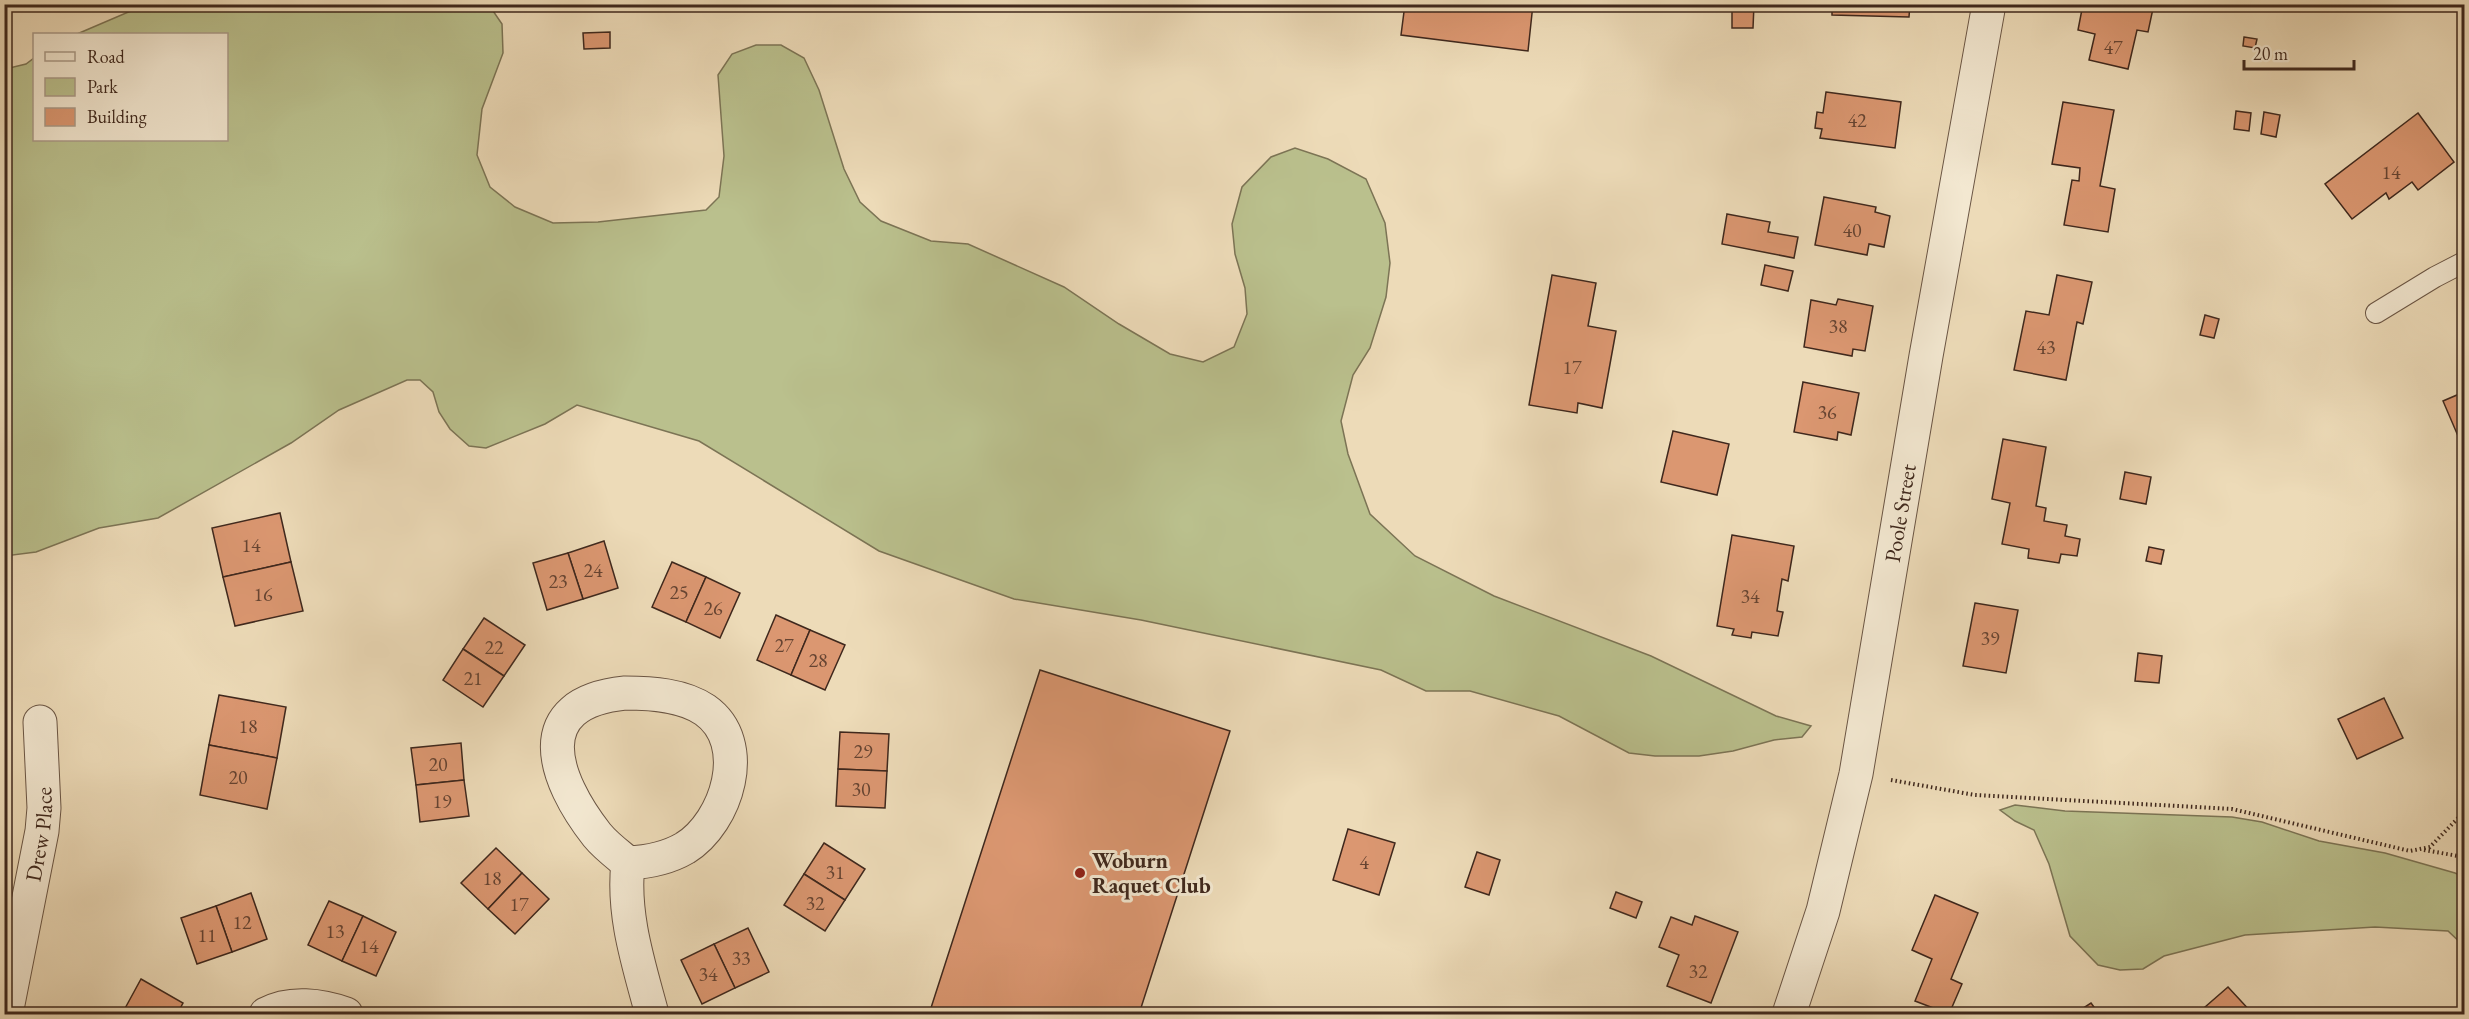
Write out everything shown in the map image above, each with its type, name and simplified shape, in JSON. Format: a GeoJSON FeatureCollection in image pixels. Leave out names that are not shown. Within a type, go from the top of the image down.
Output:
{"type":"FeatureCollection","features":[{"type":"Feature","properties":{"kind":"street","name":"Poole Street"},"geometry":{"type":"LineString","coordinates":[[1790,1014],[1823,911],[1856,774],[1926,356],[1989,4]]}},
{"type":"Feature","properties":{"kind":"street"},"geometry":{"type":"LineString","coordinates":[[646,693],[676,698],[696,705],[712,716],[728,746],[730,774],[723,801],[710,826],[687,847],[656,859],[628,863],[598,836],[572,798],[558,761],[556,742],[559,730],[573,711],[611,694],[646,693]]}},
{"type":"Feature","properties":{"kind":"street","name":"Drew Place"},"geometry":{"type":"LineString","coordinates":[[6,1014],[42,831],[44,808],[40,722]]}},
{"type":"Feature","properties":{"kind":"street"},"geometry":{"type":"LineString","coordinates":[[628,863],[626,904],[652,1014]]}},
{"type":"Feature","properties":{"kind":"street"},"geometry":{"type":"LineString","coordinates":[[266,1014],[290,1006],[310,1005],[345,1014]]}},
{"type":"Feature","properties":{"kind":"lane"},"geometry":{"type":"LineString","coordinates":[[2376,313],[2464,262]]}},
{"type":"Feature","properties":{"kind":"path"},"geometry":{"type":"LineString","coordinates":[[1856,774],[1975,795],[2232,809],[2410,851],[2424,850],[2464,857]]}},
{"type":"Feature","properties":{"kind":"path"},"geometry":{"type":"LineString","coordinates":[[2424,850],[2436,842],[2464,812]]}},
{"type":"Feature","properties":{"kind":"green space"},"geometry":{"type":"Polygon","coordinates":[[[147,4],[489,5],[502,24],[503,53],[482,109],[477,155],[490,187],[515,207],[553,223],[598,222],[706,210],[719,197],[724,156],[718,75],[732,54],[756,45],[781,45],[804,58],[819,90],[844,169],[860,202],[881,221],[931,241],[968,244],[1064,287],[1119,324],[1170,354],[1203,362],[1234,347],[1247,314],[1245,288],[1235,254],[1232,224],[1242,187],[1271,157],[1295,148],[1328,159],[1366,179],[1385,223],[1390,263],[1386,297],[1370,348],[1353,375],[1341,421],[1348,454],[1370,514],[1415,556],[1494,596],[1651,656],[1776,716],[1811,726],[1802,737],[1774,740],[1733,751],[1699,756],[1655,756],[1629,753],[1559,716],[1470,691],[1426,691],[1381,670],[1141,620],[1014,599],[879,551],[699,441],[577,405],[545,424],[486,448],[469,446],[450,429],[439,412],[433,392],[420,380],[407,380],[339,410],[291,443],[158,518],[99,528],[36,552],[5,556],[5,69],[26,64],[33,59],[33,141],[228,141],[228,33],[79,33],[147,4]]]}},
{"type":"Feature","properties":{"kind":"green space"},"geometry":{"type":"Polygon","coordinates":[[[2015,805],[2065,811],[2232,817],[2262,822],[2319,841],[2385,853],[2455,873],[2464,877],[2464,946],[2448,931],[2375,927],[2245,935],[2164,956],[2143,969],[2120,970],[2098,965],[2070,936],[2049,864],[2034,830],[2015,821],[2000,810],[2015,805]]]}},
{"type":"Feature","properties":{"kind":"building"},"geometry":{"type":"Polygon","coordinates":[[[1405,4],[1533,4],[1528,51],[1401,35],[1405,4]]]}},
{"type":"Feature","properties":{"kind":"building"},"geometry":{"type":"Polygon","coordinates":[[[1732,4],[1754,4],[1753,28],[1732,28],[1732,4]]]}},
{"type":"Feature","properties":{"kind":"building"},"geometry":{"type":"Polygon","coordinates":[[[1832,4],[1910,4],[1909,17],[1832,15],[1832,4]]]}},
{"type":"Feature","properties":{"kind":"building"},"geometry":{"type":"Polygon","coordinates":[[[2083,4],[2154,4],[2148,32],[2137,30],[2128,69],[2089,60],[2095,34],[2078,30],[2083,4]]]}},
{"type":"Feature","properties":{"kind":"building"},"geometry":{"type":"Polygon","coordinates":[[[610,32],[610,48],[584,49],[583,33],[610,32]]]}},
{"type":"Feature","properties":{"kind":"building"},"geometry":{"type":"Polygon","coordinates":[[[2244,37],[2257,39],[2255,48],[2243,46],[2244,37]]]}},
{"type":"Feature","properties":{"kind":"building"},"geometry":{"type":"Polygon","coordinates":[[[1826,92],[1901,102],[1895,148],[1820,138],[1822,129],[1815,128],[1817,112],[1823,113],[1826,92]]]}},
{"type":"Feature","properties":{"kind":"building"},"geometry":{"type":"Polygon","coordinates":[[[2063,102],[2114,110],[2100,186],[2115,189],[2108,232],[2064,225],[2072,180],[2079,181],[2080,168],[2052,164],[2063,102]]]}},
{"type":"Feature","properties":{"kind":"building"},"geometry":{"type":"Polygon","coordinates":[[[2236,111],[2251,113],[2249,131],[2234,129],[2236,111]]]}},
{"type":"Feature","properties":{"kind":"building"},"geometry":{"type":"Polygon","coordinates":[[[2264,112],[2280,115],[2276,137],[2261,134],[2264,112]]]}},
{"type":"Feature","properties":{"kind":"building"},"geometry":{"type":"Polygon","coordinates":[[[2418,113],[2454,162],[2418,190],[2412,182],[2389,199],[2386,193],[2352,219],[2325,184],[2418,113]]]}},
{"type":"Feature","properties":{"kind":"building"},"geometry":{"type":"Polygon","coordinates":[[[1824,197],[1876,207],[1875,212],[1890,216],[1884,247],[1869,244],[1867,255],[1815,245],[1824,197]]]}},
{"type":"Feature","properties":{"kind":"building"},"geometry":{"type":"Polygon","coordinates":[[[1727,214],[1770,222],[1768,232],[1798,237],[1794,258],[1722,244],[1727,214]]]}},
{"type":"Feature","properties":{"kind":"building"},"geometry":{"type":"Polygon","coordinates":[[[1765,265],[1793,271],[1788,291],[1761,285],[1765,265]]]}},
{"type":"Feature","properties":{"kind":"building"},"geometry":{"type":"Polygon","coordinates":[[[1552,275],[1596,283],[1588,326],[1616,331],[1602,408],[1578,403],[1577,413],[1529,405],[1552,275]]]}},
{"type":"Feature","properties":{"kind":"building"},"geometry":{"type":"Polygon","coordinates":[[[2057,275],[2092,282],[2083,324],[2077,322],[2066,380],[2014,370],[2026,311],[2049,315],[2057,275]]]}},
{"type":"Feature","properties":{"kind":"building"},"geometry":{"type":"Polygon","coordinates":[[[1838,299],[1873,306],[1865,351],[1853,349],[1852,356],[1804,347],[1811,300],[1836,305],[1838,299]]]}},
{"type":"Feature","properties":{"kind":"building"},"geometry":{"type":"Polygon","coordinates":[[[2205,315],[2219,319],[2214,338],[2200,335],[2205,315]]]}},
{"type":"Feature","properties":{"kind":"building"},"geometry":{"type":"Polygon","coordinates":[[[1803,382],[1859,393],[1851,435],[1838,432],[1837,440],[1794,432],[1803,382]]]}},
{"type":"Feature","properties":{"kind":"building"},"geometry":{"type":"Polygon","coordinates":[[[2464,392],[2464,441],[2461,443],[2443,401],[2464,392]]]}},
{"type":"Feature","properties":{"kind":"building"},"geometry":{"type":"Polygon","coordinates":[[[1673,431],[1729,444],[1717,495],[1661,482],[1673,431]]]}},
{"type":"Feature","properties":{"kind":"building"},"geometry":{"type":"Polygon","coordinates":[[[2003,439],[2046,447],[2036,506],[2046,508],[2044,521],[2067,525],[2065,536],[2080,539],[2077,556],[2061,554],[2059,563],[2028,558],[2029,549],[2002,544],[2010,503],[1992,499],[2003,439]]]}},
{"type":"Feature","properties":{"kind":"building"},"geometry":{"type":"Polygon","coordinates":[[[2125,472],[2151,477],[2146,504],[2120,499],[2125,472]]]}},
{"type":"Feature","properties":{"kind":"building"},"geometry":{"type":"Polygon","coordinates":[[[280,513],[291,562],[223,577],[212,528],[280,513]]]}},
{"type":"Feature","properties":{"kind":"building"},"geometry":{"type":"Polygon","coordinates":[[[1732,535],[1794,546],[1788,581],[1782,579],[1777,611],[1783,612],[1778,636],[1752,632],[1751,638],[1732,635],[1734,629],[1717,626],[1732,535]]]}},
{"type":"Feature","properties":{"kind":"building"},"geometry":{"type":"Polygon","coordinates":[[[604,541],[618,588],[583,599],[568,553],[604,541]]]}},
{"type":"Feature","properties":{"kind":"building"},"geometry":{"type":"Polygon","coordinates":[[[2149,547],[2164,550],[2161,564],[2146,561],[2149,547]]]}},
{"type":"Feature","properties":{"kind":"building"},"geometry":{"type":"Polygon","coordinates":[[[568,553],[583,599],[547,610],[533,563],[568,553]]]}},
{"type":"Feature","properties":{"kind":"building"},"geometry":{"type":"Polygon","coordinates":[[[291,562],[303,611],[235,626],[223,577],[291,562]]]}},
{"type":"Feature","properties":{"kind":"building"},"geometry":{"type":"Polygon","coordinates":[[[672,562],[706,577],[686,622],[652,607],[672,562]]]}},
{"type":"Feature","properties":{"kind":"building"},"geometry":{"type":"Polygon","coordinates":[[[706,577],[740,593],[720,638],[686,622],[706,577]]]}},
{"type":"Feature","properties":{"kind":"building"},"geometry":{"type":"Polygon","coordinates":[[[1975,603],[2018,610],[2006,673],[1963,666],[1975,603]]]}},
{"type":"Feature","properties":{"kind":"building"},"geometry":{"type":"Polygon","coordinates":[[[776,615],[810,630],[791,675],[757,660],[776,615]]]}},
{"type":"Feature","properties":{"kind":"building"},"geometry":{"type":"Polygon","coordinates":[[[484,618],[525,645],[504,676],[463,649],[484,618]]]}},
{"type":"Feature","properties":{"kind":"building"},"geometry":{"type":"Polygon","coordinates":[[[810,630],[845,645],[825,690],[791,675],[810,630]]]}},
{"type":"Feature","properties":{"kind":"building"},"geometry":{"type":"Polygon","coordinates":[[[463,649],[504,676],[483,707],[443,680],[463,649]]]}},
{"type":"Feature","properties":{"kind":"building"},"geometry":{"type":"Polygon","coordinates":[[[2138,653],[2162,656],[2159,683],[2135,681],[2138,653]]]}},
{"type":"Feature","properties":{"kind":"building","name":"Woburn Raquet Club"},"geometry":{"type":"Polygon","coordinates":[[[1040,670],[1230,731],[1139,1014],[929,1014],[1040,670]]]}},
{"type":"Feature","properties":{"kind":"building"},"geometry":{"type":"Polygon","coordinates":[[[219,695],[286,707],[277,758],[209,745],[219,695]]]}},
{"type":"Feature","properties":{"kind":"building"},"geometry":{"type":"Polygon","coordinates":[[[2384,698],[2403,738],[2357,759],[2338,719],[2384,698]]]}},
{"type":"Feature","properties":{"kind":"building"},"geometry":{"type":"Polygon","coordinates":[[[840,732],[889,734],[887,771],[838,769],[840,732]]]}},
{"type":"Feature","properties":{"kind":"building"},"geometry":{"type":"Polygon","coordinates":[[[461,743],[464,780],[416,785],[411,748],[461,743]]]}},
{"type":"Feature","properties":{"kind":"building"},"geometry":{"type":"Polygon","coordinates":[[[209,745],[277,758],[267,809],[200,795],[209,745]]]}},
{"type":"Feature","properties":{"kind":"building"},"geometry":{"type":"Polygon","coordinates":[[[838,769],[887,771],[885,808],[836,806],[838,769]]]}},
{"type":"Feature","properties":{"kind":"building"},"geometry":{"type":"Polygon","coordinates":[[[464,780],[469,816],[420,822],[416,785],[464,780]]]}},
{"type":"Feature","properties":{"kind":"building"},"geometry":{"type":"Polygon","coordinates":[[[1348,829],[1395,843],[1379,895],[1333,880],[1348,829]]]}},
{"type":"Feature","properties":{"kind":"building"},"geometry":{"type":"Polygon","coordinates":[[[824,843],[865,869],[845,900],[804,874],[824,843]]]}},
{"type":"Feature","properties":{"kind":"building"},"geometry":{"type":"Polygon","coordinates":[[[496,848],[522,873],[488,909],[461,883],[496,848]]]}},
{"type":"Feature","properties":{"kind":"building"},"geometry":{"type":"Polygon","coordinates":[[[1477,852],[1500,860],[1489,895],[1465,887],[1477,852]]]}},
{"type":"Feature","properties":{"kind":"building"},"geometry":{"type":"Polygon","coordinates":[[[522,873],[549,899],[515,934],[488,909],[522,873]]]}},
{"type":"Feature","properties":{"kind":"building"},"geometry":{"type":"Polygon","coordinates":[[[804,874],[845,900],[825,931],[784,905],[804,874]]]}},
{"type":"Feature","properties":{"kind":"building"},"geometry":{"type":"Polygon","coordinates":[[[1616,892],[1642,902],[1636,918],[1610,908],[1616,892]]]}},
{"type":"Feature","properties":{"kind":"building"},"geometry":{"type":"Polygon","coordinates":[[[251,893],[267,939],[232,952],[216,906],[251,893]]]}},
{"type":"Feature","properties":{"kind":"building"},"geometry":{"type":"Polygon","coordinates":[[[1935,895],[1978,913],[1951,979],[1962,984],[1949,1014],[1915,1001],[1932,959],[1912,950],[1935,895]]]}},
{"type":"Feature","properties":{"kind":"building"},"geometry":{"type":"Polygon","coordinates":[[[329,901],[363,916],[342,961],[308,945],[329,901]]]}},
{"type":"Feature","properties":{"kind":"building"},"geometry":{"type":"Polygon","coordinates":[[[216,906],[232,952],[197,964],[181,918],[216,906]]]}},
{"type":"Feature","properties":{"kind":"building"},"geometry":{"type":"Polygon","coordinates":[[[363,916],[396,932],[376,976],[342,961],[363,916]]]}},
{"type":"Feature","properties":{"kind":"building"},"geometry":{"type":"Polygon","coordinates":[[[1695,916],[1738,932],[1711,1003],[1667,986],[1679,955],[1659,947],[1671,917],[1692,925],[1695,916]]]}},
{"type":"Feature","properties":{"kind":"building"},"geometry":{"type":"Polygon","coordinates":[[[748,928],[769,972],[735,988],[714,944],[748,928]]]}},
{"type":"Feature","properties":{"kind":"building"},"geometry":{"type":"Polygon","coordinates":[[[714,944],[735,988],[702,1004],[681,960],[714,944]]]}},
{"type":"Feature","properties":{"kind":"building"},"geometry":{"type":"Polygon","coordinates":[[[141,979],[183,1003],[177,1014],[128,1014],[123,1012],[141,979]]]}},
{"type":"Feature","properties":{"kind":"building"},"geometry":{"type":"Polygon","coordinates":[[[2228,987],[2253,1014],[2197,1014],[2228,987]]]}},
{"type":"Feature","properties":{"kind":"building"},"geometry":{"type":"Polygon","coordinates":[[[2091,1003],[2099,1014],[2074,1014],[2091,1003]]]}},
{"type":"Feature","properties":{"kind":"place","name":"Woburn Raquet Club"},"geometry":{"type":"Point","coordinates":[1080,873]}}]}
